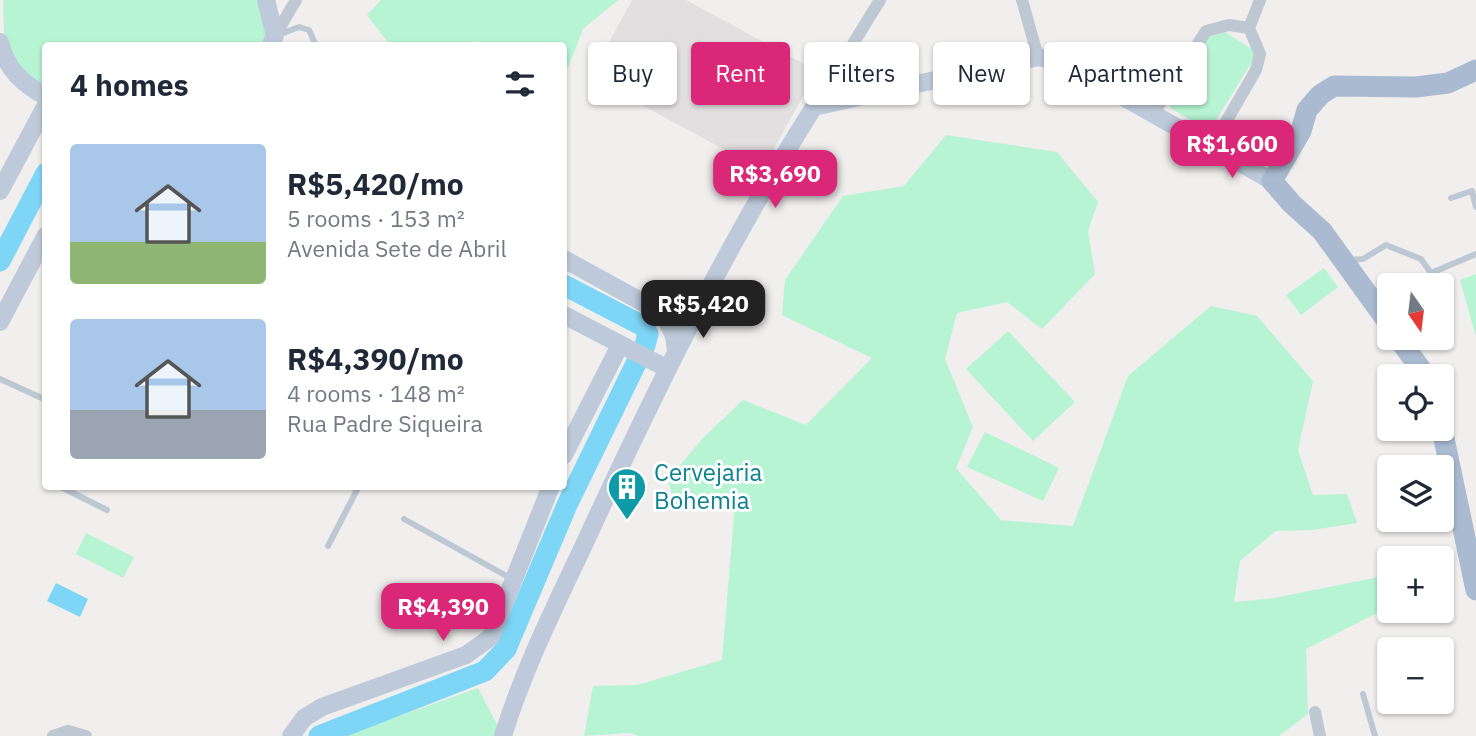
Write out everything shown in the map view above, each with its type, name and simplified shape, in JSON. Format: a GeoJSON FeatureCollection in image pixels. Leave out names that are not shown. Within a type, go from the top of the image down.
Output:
{"type":"FeatureCollection","features":[{"type":"Feature","properties":{"kind":"main road"},"geometry":{"type":"LineString","coordinates":[[266,0],[273,41]]}},
{"type":"Feature","properties":{"kind":"main road"},"geometry":{"type":"LineString","coordinates":[[0,42],[10,69],[27,86],[42,95]]}},
{"type":"Feature","properties":{"kind":"main road"},"geometry":{"type":"LineString","coordinates":[[503,736],[533,655],[661,365],[676,350],[786,152],[814,107],[1038,57],[1061,61],[1272,181],[1292,204],[1322,231],[1377,306]]}},
{"type":"Feature","properties":{"kind":"main road"},"geometry":{"type":"LineString","coordinates":[[1272,181],[1301,131],[1307,110],[1320,95],[1334,86],[1364,89],[1426,86],[1448,83],[1476,70]]}},
{"type":"Feature","properties":{"kind":"main road"},"geometry":{"type":"LineString","coordinates":[[0,191],[42,112]]}},
{"type":"Feature","properties":{"kind":"main road"},"geometry":{"type":"LineString","coordinates":[[0,322],[42,242]]}},
{"type":"Feature","properties":{"kind":"main road"},"geometry":{"type":"LineString","coordinates":[[567,261],[654,307],[670,323],[676,350]]}},
{"type":"Feature","properties":{"kind":"main road"},"geometry":{"type":"LineString","coordinates":[[654,307],[693,303],[706,294]]}},
{"type":"Feature","properties":{"kind":"main road"},"geometry":{"type":"LineString","coordinates":[[567,317],[661,365]]}},
{"type":"Feature","properties":{"kind":"main road"},"geometry":{"type":"LineString","coordinates":[[567,449],[622,346]]}},
{"type":"Feature","properties":{"kind":"main road"},"geometry":{"type":"LineString","coordinates":[[1445,441],[1476,590]]}},
{"type":"Feature","properties":{"kind":"main road"},"geometry":{"type":"LineString","coordinates":[[291,736],[304,718],[322,707],[466,655],[483,645],[491,637],[514,580],[544,493]]}},
{"type":"Feature","properties":{"kind":"street"},"geometry":{"type":"LineString","coordinates":[[273,41],[296,0]]}},
{"type":"Feature","properties":{"kind":"street"},"geometry":{"type":"LineString","coordinates":[[814,107],[880,0]]}},
{"type":"Feature","properties":{"kind":"street"},"geometry":{"type":"LineString","coordinates":[[1022,0],[1038,57]]}},
{"type":"Feature","properties":{"kind":"street"},"geometry":{"type":"LineString","coordinates":[[1212,146],[1256,70],[1260,54],[1249,28],[1260,0]]}},
{"type":"Feature","properties":{"kind":"street"},"geometry":{"type":"LineString","coordinates":[[1153,114],[1206,31],[1229,25],[1249,28]]}},
{"type":"Feature","properties":{"kind":"street"},"geometry":{"type":"LineString","coordinates":[[0,71],[27,86]]}},
{"type":"Feature","properties":{"kind":"street"},"geometry":{"type":"LineString","coordinates":[[1315,712],[1320,736]]}},
{"type":"Feature","properties":{"kind":"street"},"geometry":{"type":"LineString","coordinates":[[53,736],[68,732],[86,736]]}},
{"type":"Feature","properties":{"kind":"lane"},"geometry":{"type":"LineString","coordinates":[[273,41],[299,27],[309,30],[314,42]]}},
{"type":"Feature","properties":{"kind":"lane"},"geometry":{"type":"LineString","coordinates":[[1451,198],[1472,191],[1476,207]]}},
{"type":"Feature","properties":{"kind":"lane"},"geometry":{"type":"LineString","coordinates":[[1345,260],[1363,259],[1386,245],[1421,259],[1431,273],[1476,254]]}},
{"type":"Feature","properties":{"kind":"lane"},"geometry":{"type":"LineString","coordinates":[[0,379],[42,398]]}},
{"type":"Feature","properties":{"kind":"lane"},"geometry":{"type":"LineString","coordinates":[[67,490],[107,510]]}},
{"type":"Feature","properties":{"kind":"lane"},"geometry":{"type":"LineString","coordinates":[[328,546],[357,490]]}},
{"type":"Feature","properties":{"kind":"lane"},"geometry":{"type":"LineString","coordinates":[[404,519],[514,580]]}},
{"type":"Feature","properties":{"kind":"lane"},"geometry":{"type":"LineString","coordinates":[[1363,694],[1375,736]]}},
{"type":"Feature","properties":{"kind":"shaded area"},"geometry":{"type":"Polygon","coordinates":[[[632,0],[686,0],[763,42],[691,42],[691,105],[790,105],[790,56],[804,64],[804,94],[762,170],[642,105],[677,105],[677,42],[609,42],[632,0]]]}},
{"type":"Feature","properties":{"kind":"green space"},"geometry":{"type":"Polygon","coordinates":[[[3,0],[264,0],[268,42],[42,42],[42,93],[9,61],[4,33],[3,0]]]}},
{"type":"Feature","properties":{"kind":"green space"},"geometry":{"type":"Polygon","coordinates":[[[381,0],[618,0],[583,29],[567,70],[567,42],[388,42],[367,15],[381,0]]]}},
{"type":"Feature","properties":{"kind":"green space"},"geometry":{"type":"Polygon","coordinates":[[[1225,32],[1252,49],[1255,57],[1209,131],[1169,105],[1207,105],[1207,42],[1205,42],[1208,37],[1225,32]]]}},
{"type":"Feature","properties":{"kind":"green space"},"geometry":{"type":"Polygon","coordinates":[[[946,135],[1057,152],[1098,202],[1088,231],[1095,274],[1042,329],[1007,302],[957,313],[945,359],[973,427],[956,468],[1001,520],[1073,526],[1128,376],[1211,306],[1257,316],[1313,381],[1298,450],[1313,495],[1347,494],[1357,523],[1312,530],[1276,531],[1240,561],[1234,602],[1274,598],[1377,577],[1377,613],[1306,649],[1308,714],[1279,736],[639,736],[631,733],[584,736],[593,686],[637,685],[722,660],[735,503],[675,506],[668,479],[704,437],[743,400],[806,425],[872,358],[782,315],[785,280],[843,196],[904,186],[946,135]]]}},
{"type":"Feature","properties":{"kind":"green space"},"geometry":{"type":"Polygon","coordinates":[[[1324,268],[1338,287],[1301,315],[1286,295],[1324,268]]]}},
{"type":"Feature","properties":{"kind":"green space"},"geometry":{"type":"Polygon","coordinates":[[[1476,274],[1476,337],[1460,280],[1476,274]]]}},
{"type":"Feature","properties":{"kind":"green space"},"geometry":{"type":"Polygon","coordinates":[[[1008,331],[1075,402],[1033,441],[966,369],[1008,331]]]}},
{"type":"Feature","properties":{"kind":"green space"},"geometry":{"type":"Polygon","coordinates":[[[985,432],[1059,468],[1043,501],[967,467],[985,432]]]}},
{"type":"Feature","properties":{"kind":"green space"},"geometry":{"type":"Polygon","coordinates":[[[86,533],[134,557],[123,578],[76,554],[86,533]]]}},
{"type":"Feature","properties":{"kind":"green space"},"geometry":{"type":"Polygon","coordinates":[[[478,688],[499,728],[497,736],[343,736],[478,688]]]}},
{"type":"Feature","properties":{"kind":"water"},"geometry":{"type":"Polygon","coordinates":[[[56,583],[88,599],[80,617],[47,601],[56,583]]]}},
{"type":"Feature","properties":{"kind":"waterway"},"geometry":{"type":"LineString","coordinates":[[0,261],[42,181]]}},
{"type":"Feature","properties":{"kind":"waterway"},"geometry":{"type":"LineString","coordinates":[[319,736],[485,671],[506,649],[567,505],[648,334],[643,326],[567,287]]}},
{"type":"Feature","properties":{"kind":"place","name":"Cervejaria Bohemia"},"geometry":{"type":"Point","coordinates":[627,521]}}]}
